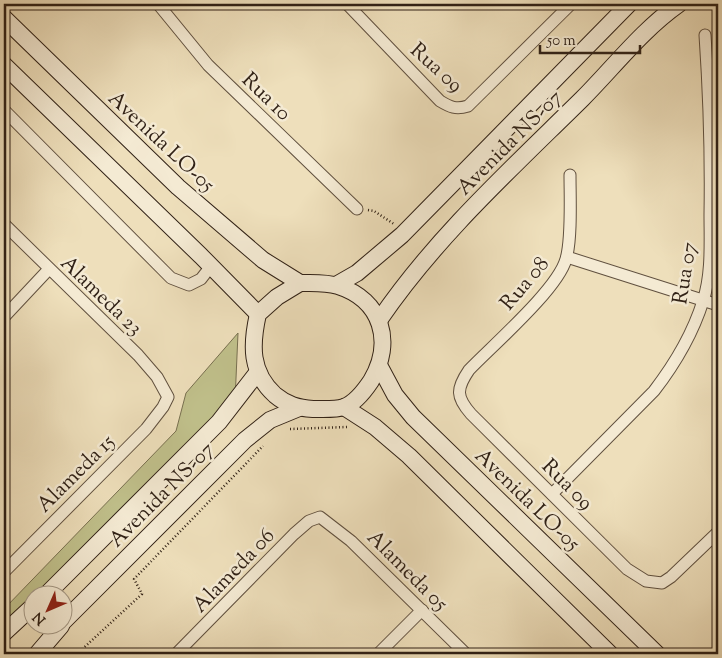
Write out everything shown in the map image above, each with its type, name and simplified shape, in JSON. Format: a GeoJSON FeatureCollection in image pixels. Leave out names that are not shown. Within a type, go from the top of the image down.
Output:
{"type":"FeatureCollection","features":[{"type":"Feature","properties":{"kind":"main road","name":"Avenida NS-07"},"geometry":{"type":"LineString","coordinates":[[336,285],[357,273],[402,234],[629,4]]}},
{"type":"Feature","properties":{"kind":"main road","name":"Avenida NS-07"},"geometry":{"type":"LineString","coordinates":[[380,319],[406,281],[456,225],[628,51],[679,4]]}},
{"type":"Feature","properties":{"kind":"main road","name":"Avenida LO-05"},"geometry":{"type":"LineString","coordinates":[[4,18],[178,188],[263,260],[300,283]]}},
{"type":"Feature","properties":{"kind":"main road"},"geometry":{"type":"LineString","coordinates":[[4,65],[258,314]]}},
{"type":"Feature","properties":{"kind":"main road"},"geometry":{"type":"LineString","coordinates":[[344,407],[362,393],[380,366],[382,346],[380,319],[368,304],[353,293],[336,285],[300,283],[277,297],[258,314],[252,349],[257,373],[268,388],[283,402],[299,408],[344,407],[376,427],[452,498],[610,654]]}},
{"type":"Feature","properties":{"kind":"main road","name":"Avenida LO-05"},"geometry":{"type":"LineString","coordinates":[[380,366],[395,395],[413,417],[657,654]]}},
{"type":"Feature","properties":{"kind":"main road","name":"Avenida NS-07"},"geometry":{"type":"LineString","coordinates":[[55,586],[219,422],[257,373]]}},
{"type":"Feature","properties":{"kind":"main road","name":"Avenida NS-07"},"geometry":{"type":"LineString","coordinates":[[72,614],[245,440],[270,420],[299,408]]}},
{"type":"Feature","properties":{"kind":"main road"},"geometry":{"type":"LineString","coordinates":[[4,633],[22,616]]}},
{"type":"Feature","properties":{"kind":"main road","name":"Avenida NS-07"},"geometry":{"type":"LineString","coordinates":[[37,654],[52,636]]}},
{"type":"Feature","properties":{"kind":"street","name":"Rua 10"},"geometry":{"type":"LineString","coordinates":[[158,4],[208,65],[357,209]]}},
{"type":"Feature","properties":{"kind":"street","name":"Rua 09"},"geometry":{"type":"LineString","coordinates":[[347,4],[440,101],[450,107],[457,108],[468,106],[571,4]]}},
{"type":"Feature","properties":{"kind":"street","name":"Rua 07"},"geometry":{"type":"LineString","coordinates":[[552,494],[654,391],[668,372],[683,345],[703,300],[709,264],[710,170],[705,35]]}},
{"type":"Feature","properties":{"kind":"street"},"geometry":{"type":"LineString","coordinates":[[4,110],[171,278],[189,285],[201,279],[211,266]]}},
{"type":"Feature","properties":{"kind":"street","name":"Rua 08"},"geometry":{"type":"LineString","coordinates":[[459,396],[460,387],[469,370],[548,289],[560,274],[567,257],[570,175]]}},
{"type":"Feature","properties":{"kind":"street","name":"Alameda 23"},"geometry":{"type":"LineString","coordinates":[[4,224],[138,355],[157,377],[168,397]]}},
{"type":"Feature","properties":{"kind":"street"},"geometry":{"type":"LineString","coordinates":[[567,257],[718,305]]}},
{"type":"Feature","properties":{"kind":"street"},"geometry":{"type":"LineString","coordinates":[[4,317],[49,269]]}},
{"type":"Feature","properties":{"kind":"street","name":"Rua 09"},"geometry":{"type":"LineString","coordinates":[[459,396],[471,414],[628,569],[646,581],[662,583],[685,566],[718,532]]}},
{"type":"Feature","properties":{"kind":"street","name":"Alameda 15"},"geometry":{"type":"LineString","coordinates":[[4,572],[146,429],[163,407],[168,397]]}},
{"type":"Feature","properties":{"kind":"street","name":"Alameda 05"},"geometry":{"type":"LineString","coordinates":[[320,517],[351,541],[466,654]]}},
{"type":"Feature","properties":{"kind":"street","name":"Alameda 06"},"geometry":{"type":"LineString","coordinates":[[176,654],[294,534],[309,521],[320,517]]}},
{"type":"Feature","properties":{"kind":"street"},"geometry":{"type":"LineString","coordinates":[[378,654],[422,610]]}},
{"type":"Feature","properties":{"kind":"path"},"geometry":{"type":"LineString","coordinates":[[357,209],[374,211],[388,219],[402,234]]}},
{"type":"Feature","properties":{"kind":"path"},"geometry":{"type":"LineString","coordinates":[[289,429],[298,427],[376,427]]}},
{"type":"Feature","properties":{"kind":"path"},"geometry":{"type":"LineString","coordinates":[[77,654],[142,594],[134,579],[266,443]]}},
{"type":"Feature","properties":{"kind":"green space"},"geometry":{"type":"Polygon","coordinates":[[[238,333],[235,401],[58,586],[26,586],[176,431],[186,393],[238,333]]]}},
{"type":"Feature","properties":{"kind":"green space"},"geometry":{"type":"Polygon","coordinates":[[[22,590],[22,622],[4,639],[4,609],[22,590]]]}}]}
